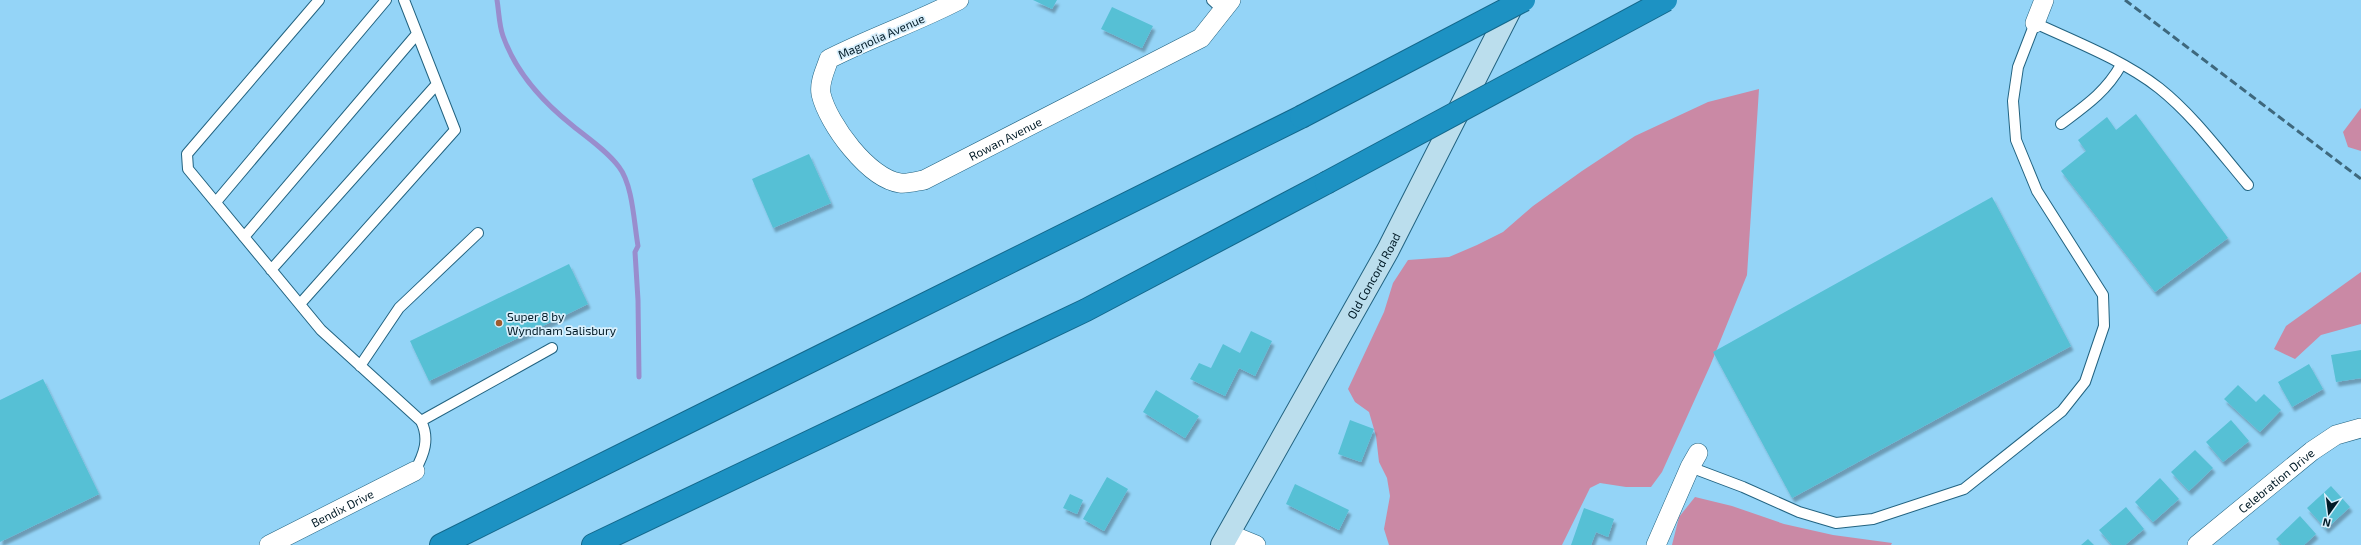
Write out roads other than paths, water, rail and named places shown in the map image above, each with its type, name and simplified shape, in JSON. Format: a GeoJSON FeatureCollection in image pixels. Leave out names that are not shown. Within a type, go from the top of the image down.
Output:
{"type":"FeatureCollection","features":[{"type":"Feature","properties":{"kind":"highway"},"geometry":{"type":"LineString","coordinates":[[440,545],[1301,117],[1524,0]]}},
{"type":"Feature","properties":{"kind":"highway"},"geometry":{"type":"LineString","coordinates":[[593,545],[1086,310],[1666,0]]}},
{"type":"Feature","properties":{"kind":"main road","name":"Old Concord Road"},"geometry":{"type":"LineString","coordinates":[[1225,539],[1388,250],[1515,0]]}},
{"type":"Feature","properties":{"kind":"street","name":"Magnolia Avenue"},"geometry":{"type":"LineString","coordinates":[[827,64],[829,59],[864,41],[929,16],[959,0]]}},
{"type":"Feature","properties":{"kind":"street"},"geometry":{"type":"LineString","coordinates":[[2035,23],[2044,0]]}},
{"type":"Feature","properties":{"kind":"street","name":"Rowan Avenue"},"geometry":{"type":"LineString","coordinates":[[827,64],[821,80],[821,95],[835,125],[851,150],[878,174],[900,183],[924,180],[1201,38],[1222,3]]}},
{"type":"Feature","properties":{"kind":"street","name":"Celebration Drive"},"geometry":{"type":"LineString","coordinates":[[2197,545],[2312,451],[2336,435],[2361,428]]}},
{"type":"Feature","properties":{"kind":"street"},"geometry":{"type":"LineString","coordinates":[[1656,545],[1694,460]]}},
{"type":"Feature","properties":{"kind":"street","name":"Bendix Drive"},"geometry":{"type":"LineString","coordinates":[[269,545],[415,471]]}},
{"type":"Feature","properties":{"kind":"street"},"geometry":{"type":"LineString","coordinates":[[1225,539],[1256,545]]}},
{"type":"Feature","properties":{"kind":"lane"},"geometry":{"type":"LineString","coordinates":[[319,0],[188,154],[188,169],[321,330],[420,422],[426,431],[426,444],[415,471]]}},
{"type":"Feature","properties":{"kind":"lane"},"geometry":{"type":"LineString","coordinates":[[216,202],[386,0]]}},
{"type":"Feature","properties":{"kind":"lane"},"geometry":{"type":"LineString","coordinates":[[300,304],[454,130],[404,0]]}},
{"type":"Feature","properties":{"kind":"lane"},"geometry":{"type":"LineString","coordinates":[[1694,460],[1743,486],[1799,512],[1836,523],[1873,520],[1964,489],[2062,411],[2085,382],[2104,326],[2103,295],[2038,191],[2016,140],[2013,101],[2018,67],[2035,23],[2121,66],[2158,87],[2173,100],[2248,184]]}},
{"type":"Feature","properties":{"kind":"lane"},"geometry":{"type":"LineString","coordinates":[[244,237],[417,34]]}},
{"type":"Feature","properties":{"kind":"lane"},"geometry":{"type":"LineString","coordinates":[[2061,124],[2104,91],[2121,66]]}},
{"type":"Feature","properties":{"kind":"lane"},"geometry":{"type":"LineString","coordinates":[[271,270],[437,84]]}},
{"type":"Feature","properties":{"kind":"lane"},"geometry":{"type":"LineString","coordinates":[[360,366],[399,308],[478,232]]}},
{"type":"Feature","properties":{"kind":"lane"},"geometry":{"type":"LineString","coordinates":[[420,422],[552,348]]}},
{"type":"Feature","properties":{"kind":"waterway"},"geometry":{"type":"LineString","coordinates":[[497,0],[503,36],[523,75],[562,117],[598,145],[619,167],[624,175],[630,194],[638,246],[635,252],[638,300],[639,377]]}},
{"type":"Feature","properties":{"kind":"railway"},"geometry":{"type":"LineString","coordinates":[[2125,0],[2361,179]]}},
{"type":"Feature","properties":{"kind":"place","name":"Super 8 by Wyndham Salisbury"},"geometry":{"type":"Point","coordinates":[499,323]}}]}
